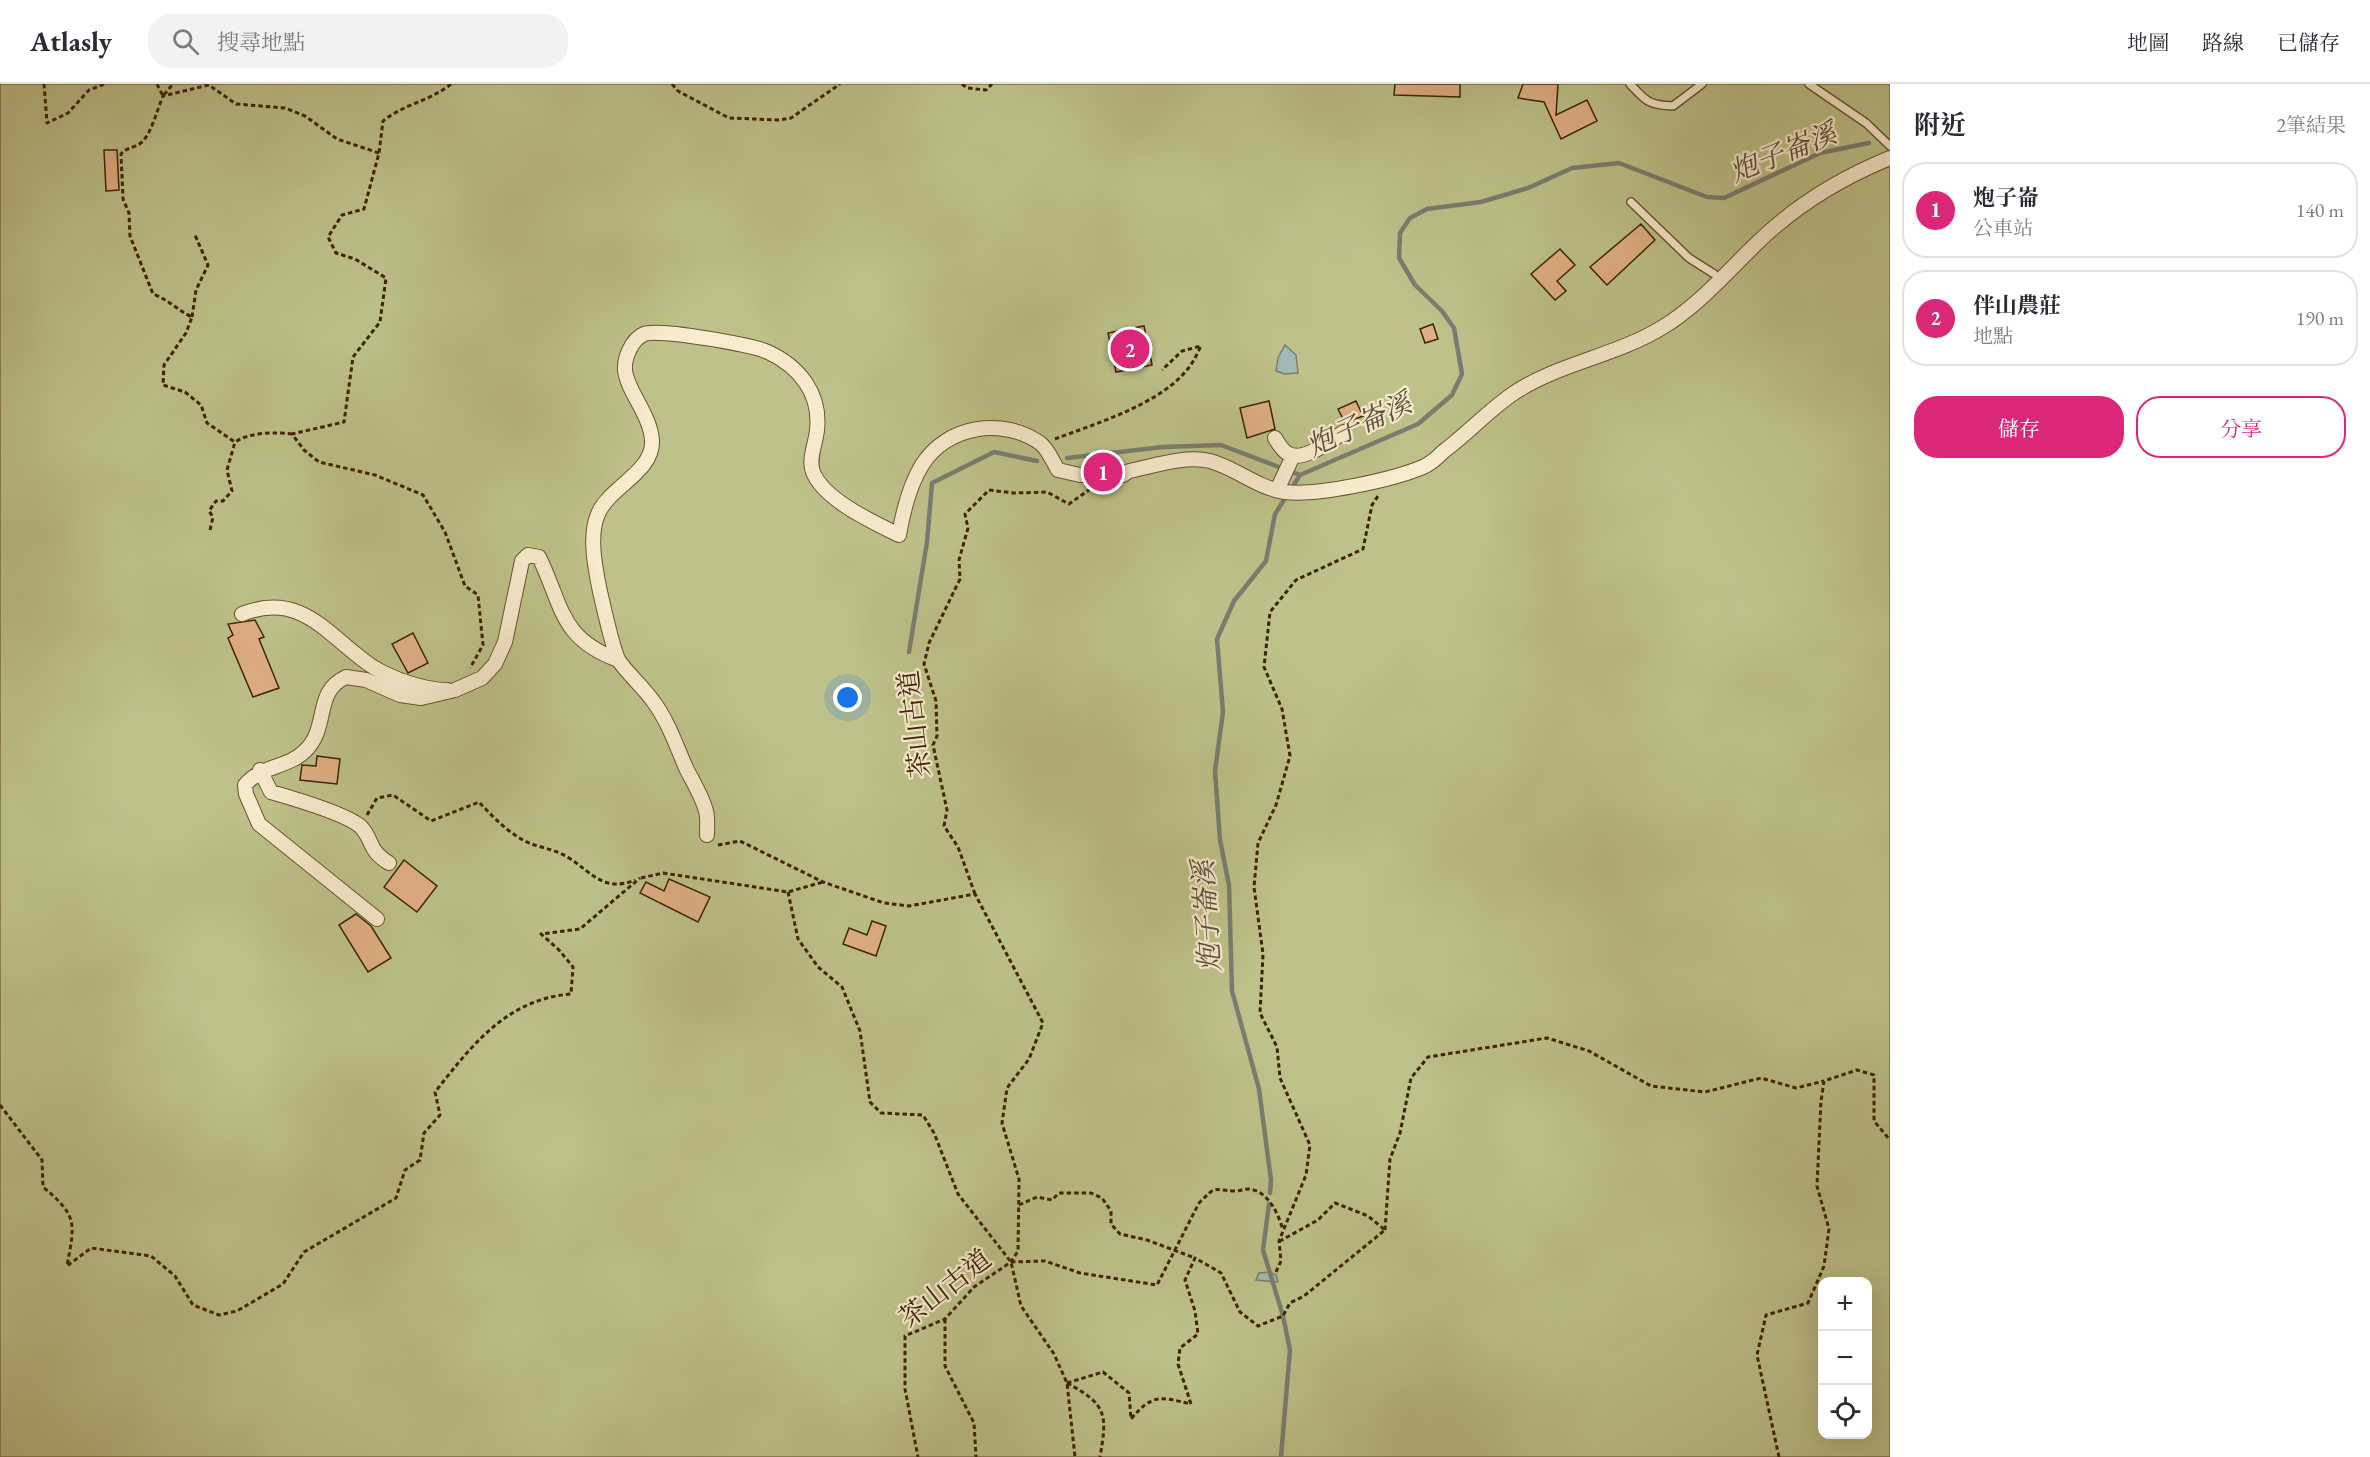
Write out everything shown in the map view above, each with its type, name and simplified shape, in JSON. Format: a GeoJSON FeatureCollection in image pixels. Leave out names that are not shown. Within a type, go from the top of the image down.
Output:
{"type":"FeatureCollection","features":[{"type":"Feature","properties":{"kind":"street"},"geometry":{"type":"LineString","coordinates":[[618,660],[596,570],[594,531],[598,514],[608,497],[643,465],[651,451],[649,425],[628,382],[625,369],[632,344],[645,332],[658,331],[749,345],[768,352],[795,369],[807,382],[816,399],[818,429],[812,457],[813,473],[823,486],[860,515],[899,535],[904,509],[922,464],[948,440],[983,427],[1015,430],[1042,445],[1058,470],[1080,476],[1124,475],[1129,471],[1196,459],[1211,462],[1257,484],[1305,492],[1389,477],[1425,467],[1513,394],[1540,378],[1627,345],[1662,328],[1686,312],[1756,243],[1801,207],[1861,170],[1890,158]]}},
{"type":"Feature","properties":{"kind":"street"},"geometry":{"type":"LineString","coordinates":[[1275,438],[1285,453],[1293,456],[1308,453],[1344,432]]}},
{"type":"Feature","properties":{"kind":"street"},"geometry":{"type":"LineString","coordinates":[[1281,487],[1293,456]]}},
{"type":"Feature","properties":{"kind":"street"},"geometry":{"type":"LineString","coordinates":[[377,919],[259,824],[246,794],[245,785],[260,770],[279,765],[305,752],[320,728],[328,691],[346,677],[366,680],[406,696],[430,698],[482,678],[495,664],[505,642],[522,561],[528,555],[539,557],[554,599],[573,632],[594,650],[618,660],[641,686],[667,722],[706,812],[707,835]]}},
{"type":"Feature","properties":{"kind":"street"},"geometry":{"type":"LineString","coordinates":[[242,614],[256,608],[284,606],[308,616],[329,629],[373,666],[393,677],[441,690],[455,690]]}},
{"type":"Feature","properties":{"kind":"street"},"geometry":{"type":"LineString","coordinates":[[260,770],[271,792],[313,804],[360,827],[376,856],[389,863]]}},
{"type":"Feature","properties":{"kind":"lane"},"geometry":{"type":"LineString","coordinates":[[1630,84],[1643,100],[1655,105],[1673,106],[1702,84]]}},
{"type":"Feature","properties":{"kind":"lane"},"geometry":{"type":"LineString","coordinates":[[1809,84],[1866,123],[1890,146]]}},
{"type":"Feature","properties":{"kind":"lane"},"geometry":{"type":"LineString","coordinates":[[1631,202],[1689,258],[1722,279]]}},
{"type":"Feature","properties":{"kind":"path"},"geometry":{"type":"LineString","coordinates":[[44,84],[46,123],[68,113],[89,90],[105,84]]}},
{"type":"Feature","properties":{"kind":"path"},"geometry":{"type":"LineString","coordinates":[[157,84],[163,96]]}},
{"type":"Feature","properties":{"kind":"path"},"geometry":{"type":"LineString","coordinates":[[173,84],[163,96],[145,138],[140,144],[125,149],[121,154],[123,199],[129,213],[130,236],[153,294],[169,300],[175,309],[192,317]]}},
{"type":"Feature","properties":{"kind":"path"},"geometry":{"type":"LineString","coordinates":[[235,442],[255,434],[277,432],[292,434],[344,422],[353,357],[380,322],[386,278],[355,259],[336,253],[328,237],[342,215],[364,209],[380,153],[383,121],[399,109],[435,97],[451,84]]}},
{"type":"Feature","properties":{"kind":"path"},"geometry":{"type":"LineString","coordinates":[[672,84],[678,91],[707,104],[729,118],[778,120],[791,118],[840,84]]}},
{"type":"Feature","properties":{"kind":"path"},"geometry":{"type":"LineString","coordinates":[[962,84],[967,88],[986,90],[992,84]]}},
{"type":"Feature","properties":{"kind":"path"},"geometry":{"type":"LineString","coordinates":[[163,96],[209,85],[236,104],[285,108],[305,116],[337,139],[380,153]]}},
{"type":"Feature","properties":{"kind":"path"},"geometry":{"type":"LineString","coordinates":[[195,235],[208,265],[196,290],[192,317],[186,333],[164,365],[163,385],[184,392],[201,405],[207,423],[235,442]]}},
{"type":"Feature","properties":{"kind":"path"},"geometry":{"type":"LineString","coordinates":[[1042,445],[1131,409],[1171,386],[1188,370],[1202,346],[1182,351],[1162,370]]}},
{"type":"Feature","properties":{"kind":"path"},"geometry":{"type":"LineString","coordinates":[[292,434],[304,450],[319,462],[375,475],[423,495],[445,532],[465,586],[478,595],[483,645],[469,666],[473,681]]}},
{"type":"Feature","properties":{"kind":"path"},"geometry":{"type":"LineString","coordinates":[[210,530],[213,518],[209,510],[216,501],[223,501],[232,491],[227,470],[235,442]]}},
{"type":"Feature","properties":{"kind":"path"},"geometry":{"type":"LineString","coordinates":[[1276,1272],[1281,1261],[1279,1241],[1306,1175],[1310,1144],[1280,1078],[1277,1047],[1260,1013],[1263,954],[1254,887],[1258,843],[1276,805],[1290,756],[1282,710],[1264,667],[1270,612],[1296,580],[1363,549],[1372,505],[1389,477]]}},
{"type":"Feature","properties":{"kind":"path","name":"茶山古道"},"geometry":{"type":"LineString","coordinates":[[918,1457],[904,1389],[905,1336],[945,1319],[974,1287],[1011,1262],[1018,1251],[1019,1179],[1013,1152],[1002,1123],[1007,1088],[1029,1059],[1043,1023],[975,894],[958,847],[945,826],[946,810],[933,745],[937,736],[936,701],[924,664],[929,643],[960,579],[959,560],[968,528],[965,514],[989,490],[1014,493],[1047,492],[1069,504],[1099,484]]}},
{"type":"Feature","properties":{"kind":"path"},"geometry":{"type":"LineString","coordinates":[[360,827],[376,798],[393,795],[431,821],[479,802],[498,822],[527,842],[568,857],[596,881],[627,883],[663,873],[788,892],[823,882]]}},
{"type":"Feature","properties":{"kind":"path"},"geometry":{"type":"LineString","coordinates":[[707,835],[714,845],[740,841],[823,882],[884,903],[909,906],[975,894]]}},
{"type":"Feature","properties":{"kind":"path"},"geometry":{"type":"LineString","coordinates":[[0,1105],[42,1160],[43,1187],[67,1207],[73,1233],[67,1266],[92,1248],[151,1256],[175,1276],[193,1305],[219,1316],[237,1311],[283,1284],[304,1251],[396,1198],[405,1170],[420,1160],[424,1133],[440,1115],[435,1092],[472,1044],[508,1015],[546,996],[571,994],[573,968],[559,950],[541,934],[580,929],[640,878]]}},
{"type":"Feature","properties":{"kind":"path"},"geometry":{"type":"LineString","coordinates":[[788,892],[798,939],[818,967],[842,987],[860,1031],[870,1102],[881,1113],[922,1115],[934,1133],[958,1194],[1011,1262],[1022,1306],[1054,1354],[1067,1383],[1075,1457]]}},
{"type":"Feature","properties":{"kind":"path"},"geometry":{"type":"LineString","coordinates":[[1019,1205],[1037,1197],[1052,1200],[1059,1193],[1091,1193],[1102,1198],[1111,1211],[1111,1224],[1120,1234],[1147,1240],[1195,1258],[1221,1273],[1240,1312],[1258,1326],[1283,1316],[1290,1304],[1304,1296],[1385,1230],[1390,1159],[1400,1133],[1411,1078],[1428,1057],[1547,1038],[1588,1051],[1651,1086],[1704,1092],[1761,1078],[1796,1088],[1857,1070],[1874,1075],[1874,1120],[1890,1140]]}},
{"type":"Feature","properties":{"kind":"path"},"geometry":{"type":"LineString","coordinates":[[1779,1457],[1757,1355],[1766,1315],[1808,1303],[1824,1266],[1829,1229],[1817,1186],[1824,1081]]}},
{"type":"Feature","properties":{"kind":"path"},"geometry":{"type":"LineString","coordinates":[[1011,1262],[1045,1261],[1080,1273],[1157,1285],[1199,1203],[1208,1192],[1216,1189],[1235,1191],[1247,1189],[1260,1193],[1277,1213],[1283,1230]]}},
{"type":"Feature","properties":{"kind":"path"},"geometry":{"type":"LineString","coordinates":[[1279,1241],[1318,1220],[1335,1203],[1368,1216],[1385,1230]]}},
{"type":"Feature","properties":{"kind":"path"},"geometry":{"type":"LineString","coordinates":[[1067,1383],[1102,1372],[1129,1393],[1131,1419],[1144,1403],[1158,1397],[1191,1404],[1178,1364],[1180,1348],[1198,1334],[1196,1311],[1185,1280],[1195,1258]]}},
{"type":"Feature","properties":{"kind":"path"},"geometry":{"type":"LineString","coordinates":[[945,1319],[945,1366],[974,1423],[976,1457]]}},
{"type":"Feature","properties":{"kind":"path"},"geometry":{"type":"LineString","coordinates":[[1067,1383],[1081,1390],[1100,1407],[1106,1421],[1100,1457]]}},
{"type":"Feature","properties":{"kind":"green space"},"geometry":{"type":"Polygon","coordinates":[[[0,84],[1890,84],[1890,1457],[0,1457],[0,84]]]}},
{"type":"Feature","properties":{"kind":"water"},"geometry":{"type":"Polygon","coordinates":[[[1285,345],[1296,355],[1298,373],[1285,374],[1276,371],[1278,358],[1285,345]]]}},
{"type":"Feature","properties":{"kind":"water"},"geometry":{"type":"Polygon","coordinates":[[[1269,1272],[1276,1275],[1278,1282],[1256,1280],[1259,1273],[1269,1272]]]}},
{"type":"Feature","properties":{"kind":"building"},"geometry":{"type":"Polygon","coordinates":[[[1395,84],[1460,84],[1460,97],[1394,95],[1395,84]]]}},
{"type":"Feature","properties":{"kind":"building"},"geometry":{"type":"Polygon","coordinates":[[[1523,84],[1558,84],[1556,115],[1587,100],[1597,121],[1561,139],[1544,102],[1518,98],[1523,84]]]}},
{"type":"Feature","properties":{"kind":"building"},"geometry":{"type":"Polygon","coordinates":[[[104,150],[117,150],[119,190],[106,191],[104,150]]]}},
{"type":"Feature","properties":{"kind":"building"},"geometry":{"type":"Polygon","coordinates":[[[1641,224],[1655,240],[1607,285],[1590,267],[1641,224]]]}},
{"type":"Feature","properties":{"kind":"building"},"geometry":{"type":"Polygon","coordinates":[[[1560,249],[1575,265],[1557,281],[1566,291],[1555,300],[1531,274],[1560,249]]]}},
{"type":"Feature","properties":{"kind":"building"},"geometry":{"type":"Polygon","coordinates":[[[1433,324],[1438,339],[1425,343],[1420,329],[1433,324]]]}},
{"type":"Feature","properties":{"kind":"building"},"geometry":{"type":"Polygon","coordinates":[[[1144,326],[1152,365],[1116,372],[1108,333],[1144,326]]]}},
{"type":"Feature","properties":{"kind":"building"},"geometry":{"type":"Polygon","coordinates":[[[1269,401],[1275,429],[1247,438],[1240,408],[1269,401]]]}},
{"type":"Feature","properties":{"kind":"building"},"geometry":{"type":"Polygon","coordinates":[[[1356,401],[1363,416],[1345,423],[1338,409],[1356,401]]]}},
{"type":"Feature","properties":{"kind":"building"},"geometry":{"type":"Polygon","coordinates":[[[255,620],[264,637],[259,639],[279,688],[253,697],[228,638],[233,635],[228,624],[255,620]]]}},
{"type":"Feature","properties":{"kind":"building"},"geometry":{"type":"Polygon","coordinates":[[[413,633],[428,663],[408,673],[392,644],[413,633]]]}},
{"type":"Feature","properties":{"kind":"building"},"geometry":{"type":"Polygon","coordinates":[[[317,756],[340,759],[337,784],[300,780],[302,765],[316,766],[317,756]]]}},
{"type":"Feature","properties":{"kind":"building"},"geometry":{"type":"Polygon","coordinates":[[[404,860],[437,886],[417,912],[384,887],[404,860]]]}},
{"type":"Feature","properties":{"kind":"building"},"geometry":{"type":"Polygon","coordinates":[[[669,879],[710,897],[698,922],[640,893],[646,882],[664,891],[669,879]]]}},
{"type":"Feature","properties":{"kind":"building"},"geometry":{"type":"Polygon","coordinates":[[[356,914],[371,926],[391,958],[368,972],[339,925],[356,914]]]}},
{"type":"Feature","properties":{"kind":"building"},"geometry":{"type":"Polygon","coordinates":[[[872,921],[886,926],[876,956],[843,944],[849,928],[867,935],[872,921]]]}},
{"type":"Feature","properties":{"kind":"waterway","name":"炮子崙溪"},"geometry":{"type":"LineString","coordinates":[[1270,1193],[1271,1180],[1259,1089],[1232,991],[1229,885],[1220,840],[1215,771],[1223,712],[1217,639],[1234,601],[1266,561],[1275,514],[1300,475],[1418,424],[1452,395],[1462,374],[1454,328],[1442,311],[1415,285],[1399,258],[1400,233],[1410,218],[1427,209],[1481,202],[1528,188],[1572,168],[1619,163],[1707,197],[1724,198],[1820,153],[1869,143]]}},
{"type":"Feature","properties":{"kind":"waterway"},"geometry":{"type":"LineString","coordinates":[[1067,458],[1163,447],[1221,445],[1300,475]]}},
{"type":"Feature","properties":{"kind":"waterway"},"geometry":{"type":"LineString","coordinates":[[909,652],[927,542],[932,483],[994,452],[1037,461]]}},
{"type":"Feature","properties":{"kind":"waterway","name":"炮子崙溪"},"geometry":{"type":"LineString","coordinates":[[1269,1204],[1263,1250],[1283,1316],[1290,1350],[1281,1457]]}},
{"type":"Feature","properties":{"kind":"place","name":"伴山農莊"},"geometry":{"type":"Point","coordinates":[1130,349]}},
{"type":"Feature","properties":{"kind":"place","name":"炮子崙"},"geometry":{"type":"Point","coordinates":[1103,472]}}]}
